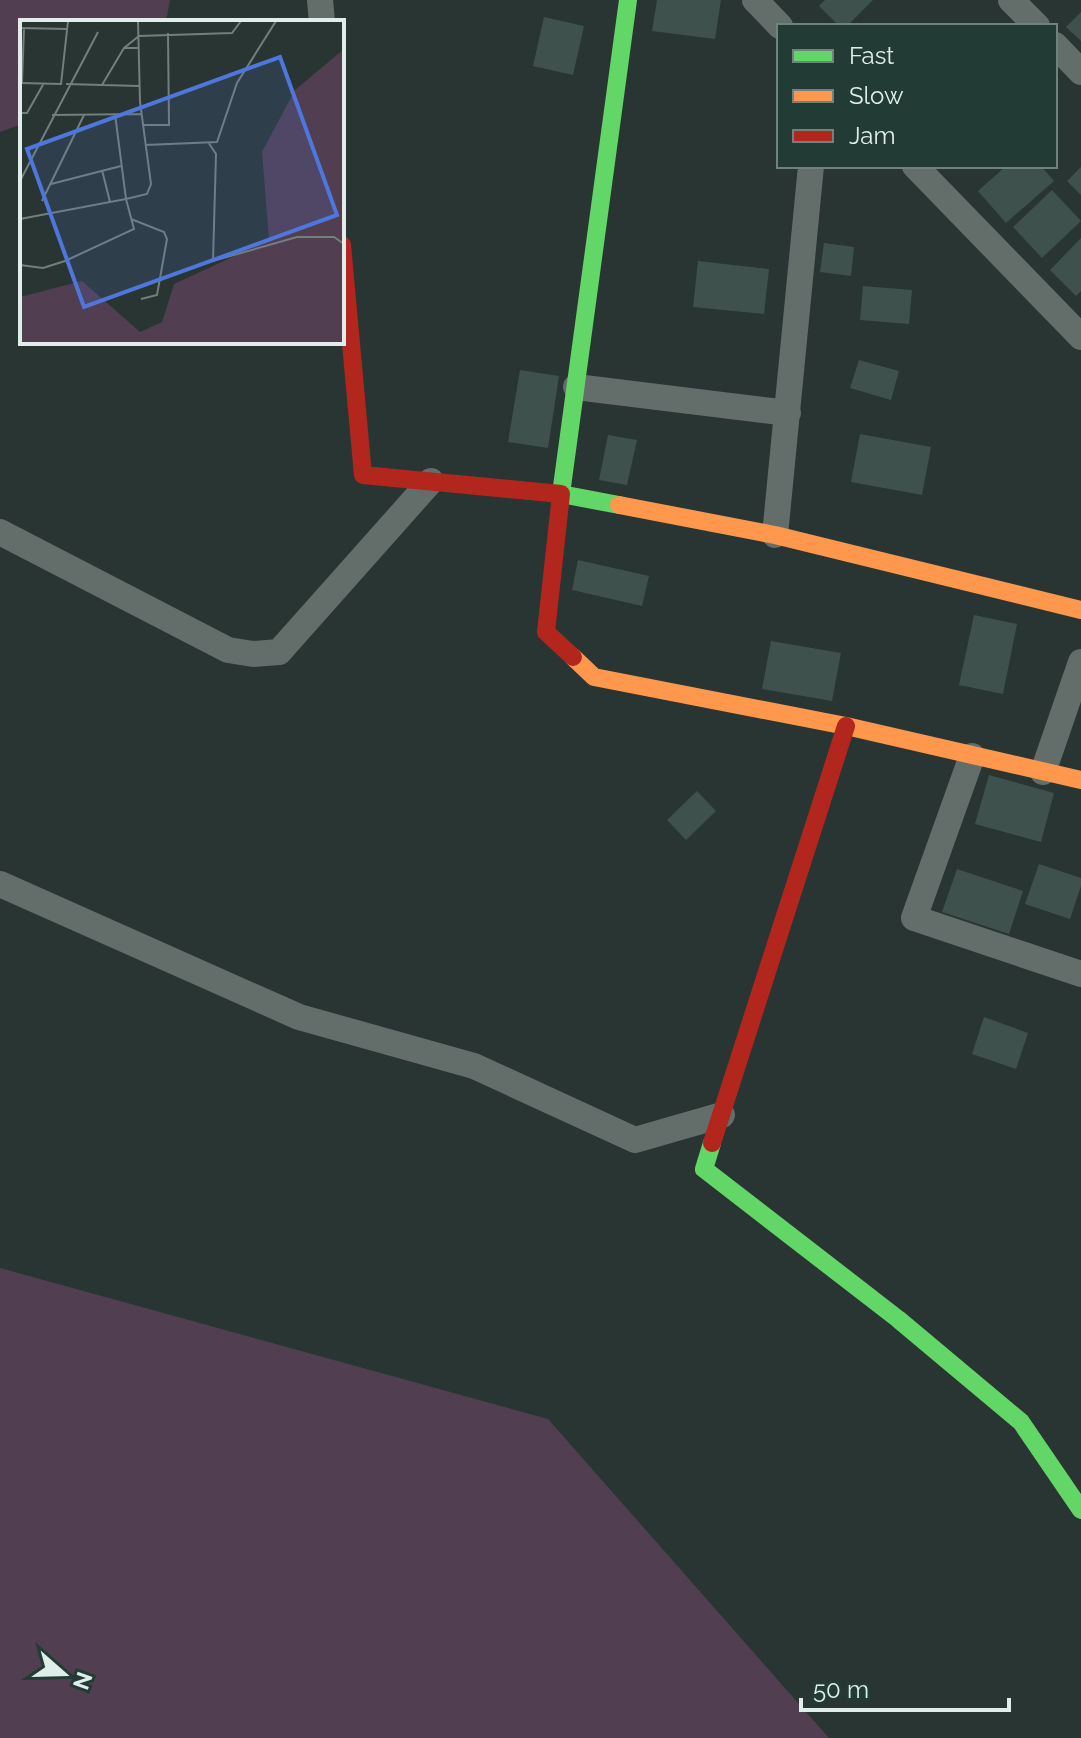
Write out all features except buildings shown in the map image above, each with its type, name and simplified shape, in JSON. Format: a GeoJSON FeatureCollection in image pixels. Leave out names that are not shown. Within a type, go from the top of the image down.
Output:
{"type":"FeatureCollection","features":[{"type":"Feature","properties":{"kind":"street"},"geometry":{"type":"LineString","coordinates":[[320,0],[322,20]]}},
{"type":"Feature","properties":{"kind":"street"},"geometry":{"type":"LineString","coordinates":[[628,0],[561,494],[546,632],[594,677],[846,726],[1081,780]]}},
{"type":"Feature","properties":{"kind":"street"},"geometry":{"type":"LineString","coordinates":[[755,0],[778,24]]}},
{"type":"Feature","properties":{"kind":"street"},"geometry":{"type":"LineString","coordinates":[[1011,0],[1035,24]]}},
{"type":"Feature","properties":{"kind":"street"},"geometry":{"type":"LineString","coordinates":[[1057,47],[1081,72]]}},
{"type":"Feature","properties":{"kind":"street"},"geometry":{"type":"LineString","coordinates":[[775,535],[811,168]]}},
{"type":"Feature","properties":{"kind":"street"},"geometry":{"type":"LineString","coordinates":[[917,168],[1081,337]]}},
{"type":"Feature","properties":{"kind":"street"},"geometry":{"type":"LineString","coordinates":[[344,267],[363,475],[561,494],[775,535],[1081,610]]}},
{"type":"Feature","properties":{"kind":"street"},"geometry":{"type":"LineString","coordinates":[[576,387],[788,413]]}},
{"type":"Feature","properties":{"kind":"street"},"geometry":{"type":"LineString","coordinates":[[0,532],[228,650],[253,654],[279,652],[431,481]]}},
{"type":"Feature","properties":{"kind":"street"},"geometry":{"type":"LineString","coordinates":[[1043,772],[1081,662]]}},
{"type":"Feature","properties":{"kind":"street"},"geometry":{"type":"LineString","coordinates":[[846,726],[704,1169],[898,1319],[1021,1422],[1081,1510]]}},
{"type":"Feature","properties":{"kind":"street"},"geometry":{"type":"LineString","coordinates":[[972,756],[914,918],[1081,974]]}},
{"type":"Feature","properties":{"kind":"street"},"geometry":{"type":"LineString","coordinates":[[0,884],[299,1017],[474,1066],[635,1140],[722,1115]]}},
{"type":"Feature","properties":{"kind":"shaded area"},"geometry":{"type":"Polygon","coordinates":[[[0,0],[170,0],[166,20],[20,20],[20,125],[0,132],[0,0]]]}},
{"type":"Feature","properties":{"kind":"shaded area"},"geometry":{"type":"Polygon","coordinates":[[[0,1268],[548,1419],[829,1738],[0,1738],[0,1268]]]}},
{"type":"Feature","properties":{"kind":"traffic: fast"},"geometry":{"type":"LineString","coordinates":[[619,505],[561,494],[628,0]]}},
{"type":"Feature","properties":{"kind":"traffic: fast"},"geometry":{"type":"LineString","coordinates":[[712,1143],[704,1169],[898,1319],[1021,1422],[1081,1510]]}},
{"type":"Feature","properties":{"kind":"traffic: slow"},"geometry":{"type":"LineString","coordinates":[[619,505],[775,535],[1081,610]]}},
{"type":"Feature","properties":{"kind":"traffic: slow"},"geometry":{"type":"LineString","coordinates":[[573,657],[594,677],[846,726],[1081,780]]}},
{"type":"Feature","properties":{"kind":"traffic: jam"},"geometry":{"type":"LineString","coordinates":[[344,267],[363,475],[561,494],[546,632],[573,657]]}},
{"type":"Feature","properties":{"kind":"traffic: jam"},"geometry":{"type":"LineString","coordinates":[[712,1143],[846,726]]}}]}
